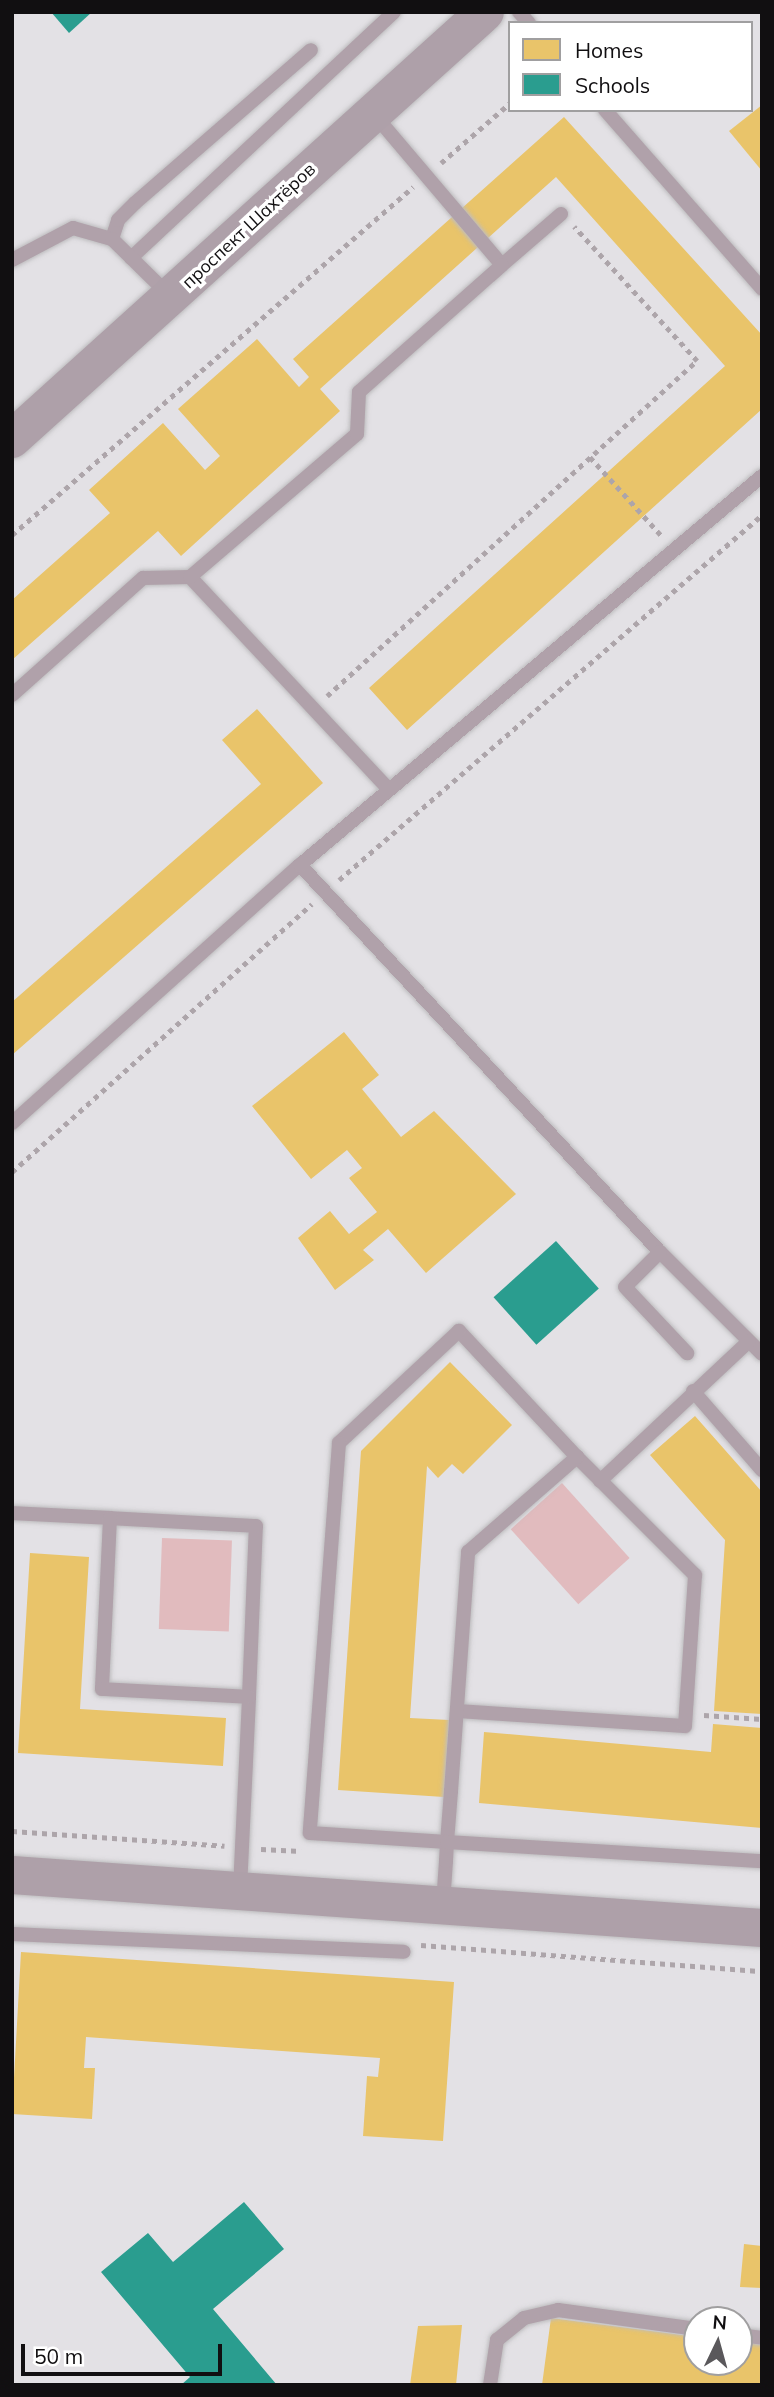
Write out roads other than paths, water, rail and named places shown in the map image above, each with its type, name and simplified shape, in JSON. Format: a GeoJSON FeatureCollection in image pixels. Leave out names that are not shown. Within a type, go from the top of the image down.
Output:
{"type":"FeatureCollection","features":[{"type":"Feature","properties":{"kind":"street","name":"проспект Шахтёров"},"geometry":{"type":"LineString","coordinates":[[12,439],[485,12]]}},
{"type":"Feature","properties":{"kind":"street"},"geometry":{"type":"LineString","coordinates":[[12,1875],[240,1889],[762,1928]]}},
{"type":"Feature","properties":{"kind":"lane"},"geometry":{"type":"LineString","coordinates":[[131,258],[394,12]]}},
{"type":"Feature","properties":{"kind":"lane"},"geometry":{"type":"LineString","coordinates":[[112,239],[118,220],[135,203],[311,50]]}},
{"type":"Feature","properties":{"kind":"lane"},"geometry":{"type":"LineString","coordinates":[[372,112],[502,265]]}},
{"type":"Feature","properties":{"kind":"lane"},"geometry":{"type":"LineString","coordinates":[[607,112],[762,289]]}},
{"type":"Feature","properties":{"kind":"lane"},"geometry":{"type":"LineString","coordinates":[[12,695],[143,578],[190,577],[357,434],[359,392],[561,214]]}},
{"type":"Feature","properties":{"kind":"lane"},"geometry":{"type":"LineString","coordinates":[[12,260],[73,228],[112,239],[171,297]]}},
{"type":"Feature","properties":{"kind":"lane"},"geometry":{"type":"LineString","coordinates":[[12,1123],[300,865],[762,476]]}},
{"type":"Feature","properties":{"kind":"lane"},"geometry":{"type":"LineString","coordinates":[[190,577],[389,790]]}},
{"type":"Feature","properties":{"kind":"lane"},"geometry":{"type":"LineString","coordinates":[[300,865],[660,1252],[762,1354]]}},
{"type":"Feature","properties":{"kind":"lane"},"geometry":{"type":"LineString","coordinates":[[660,1252],[625,1287],[687,1353]]}},
{"type":"Feature","properties":{"kind":"lane"},"geometry":{"type":"LineString","coordinates":[[457,1711],[685,1726],[695,1575],[600,1481],[459,1331],[339,1443],[310,1833],[762,1861]]}},
{"type":"Feature","properties":{"kind":"lane"},"geometry":{"type":"LineString","coordinates":[[600,1481],[749,1340]]}},
{"type":"Feature","properties":{"kind":"lane"},"geometry":{"type":"LineString","coordinates":[[693,1391],[762,1470]]}},
{"type":"Feature","properties":{"kind":"lane"},"geometry":{"type":"LineString","coordinates":[[443,1906],[468,1552],[577,1457]]}},
{"type":"Feature","properties":{"kind":"lane"},"geometry":{"type":"LineString","coordinates":[[12,1513],[256,1526],[240,1889]]}},
{"type":"Feature","properties":{"kind":"lane"},"geometry":{"type":"LineString","coordinates":[[110,1518],[102,1689],[249,1697]]}},
{"type":"Feature","properties":{"kind":"lane"},"geometry":{"type":"LineString","coordinates":[[12,1934],[404,1952]]}},
{"type":"Feature","properties":{"kind":"lane"},"geometry":{"type":"LineString","coordinates":[[490,2385],[497,2340],[524,2318],[558,2310],[683,2327]]}}]}
